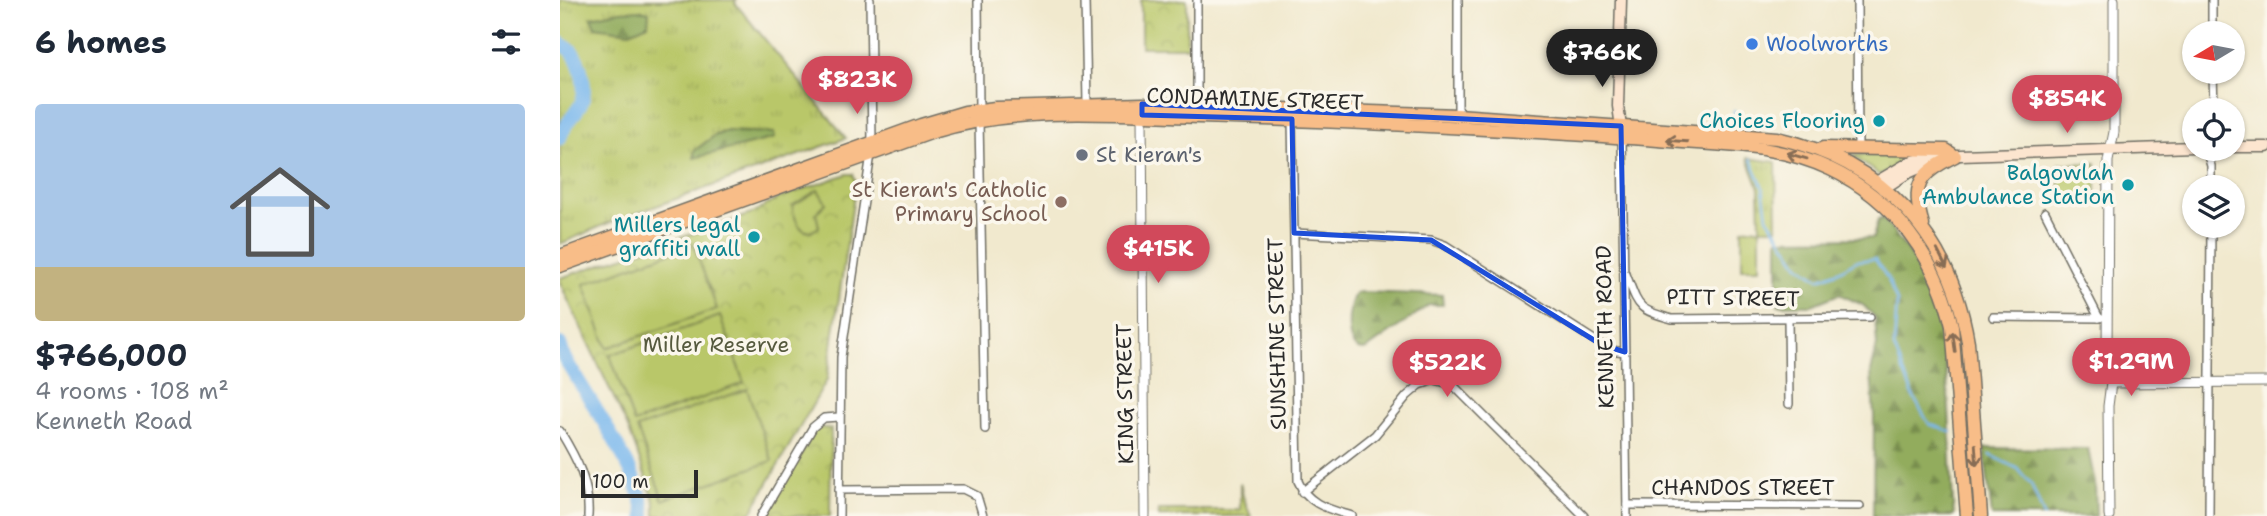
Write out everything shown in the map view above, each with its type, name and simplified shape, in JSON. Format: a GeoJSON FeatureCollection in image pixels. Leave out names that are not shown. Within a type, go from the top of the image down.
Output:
{"type":"FeatureCollection","features":[{"type":"Feature","properties":{"kind":"highway","name":"CONDAMINE STREET"},"geometry":{"type":"LineString","coordinates":[[560,263],[872,148],[921,125],[1034,105],[1087,104],[1292,119],[1730,139],[1747,141],[1810,160],[1877,188]]}},
{"type":"Feature","properties":{"kind":"highway","name":"CONDAMINE STREET"},"geometry":{"type":"LineString","coordinates":[[979,115],[1025,116],[1196,106],[1458,115],[1622,132]]}},
{"type":"Feature","properties":{"kind":"highway","name":"CONDAMINE STREET"},"geometry":{"type":"LineString","coordinates":[[1747,141],[1777,138],[1812,147]]}},
{"type":"Feature","properties":{"kind":"highway"},"geometry":{"type":"LineString","coordinates":[[1812,147],[1946,150],[1955,156]]}},
{"type":"Feature","properties":{"kind":"highway"},"geometry":{"type":"LineString","coordinates":[[1812,147],[1845,162],[1912,215],[1924,230],[1948,272],[1964,316],[1968,342],[1981,516]]}},
{"type":"Feature","properties":{"kind":"highway"},"geometry":{"type":"LineString","coordinates":[[1924,230],[1916,197],[1918,184],[1932,167],[1955,156]]}},
{"type":"Feature","properties":{"kind":"highway"},"geometry":{"type":"LineString","coordinates":[[1877,188],[1914,238],[1934,271],[1947,304],[1957,367],[1968,516]]}},
{"type":"Feature","properties":{"kind":"main road","name":"KENNETH ROAD"},"geometry":{"type":"LineString","coordinates":[[1621,0],[1618,106],[1622,132]]}},
{"type":"Feature","properties":{"kind":"main road"},"geometry":{"type":"LineString","coordinates":[[1877,188],[1934,162],[1955,156],[2182,147]]}},
{"type":"Feature","properties":{"kind":"main road"},"geometry":{"type":"LineString","coordinates":[[2245,147],[2267,147]]}},
{"type":"Feature","properties":{"kind":"street"},"geometry":{"type":"LineString","coordinates":[[839,516],[841,357],[872,148],[870,0]]}},
{"type":"Feature","properties":{"kind":"street"},"geometry":{"type":"LineString","coordinates":[[978,0],[985,429]]}},
{"type":"Feature","properties":{"kind":"street"},"geometry":{"type":"LineString","coordinates":[[1085,0],[1087,104]]}},
{"type":"Feature","properties":{"kind":"street"},"geometry":{"type":"LineString","coordinates":[[1196,106],[1197,0]]}},
{"type":"Feature","properties":{"kind":"street"},"geometry":{"type":"LineString","coordinates":[[1458,0],[1458,115]]}},
{"type":"Feature","properties":{"kind":"street"},"geometry":{"type":"LineString","coordinates":[[1857,0],[1858,149]]}},
{"type":"Feature","properties":{"kind":"street"},"geometry":{"type":"LineString","coordinates":[[2109,516],[2108,406],[2111,383],[2103,318],[2108,161],[2114,132],[2114,0]]}},
{"type":"Feature","properties":{"kind":"street"},"geometry":{"type":"LineString","coordinates":[[2212,0],[2212,21]]}},
{"type":"Feature","properties":{"kind":"street","name":"KING STREET"},"geometry":{"type":"LineString","coordinates":[[1142,110],[1145,516]]}},
{"type":"Feature","properties":{"kind":"street","name":"SUNSHINE STREET"},"geometry":{"type":"LineString","coordinates":[[1292,119],[1296,471],[1302,492]]}},
{"type":"Feature","properties":{"kind":"street","name":"KENNETH ROAD"},"geometry":{"type":"LineString","coordinates":[[1622,132],[1627,516]]}},
{"type":"Feature","properties":{"kind":"street"},"geometry":{"type":"LineString","coordinates":[[2045,212],[2103,318]]}},
{"type":"Feature","properties":{"kind":"street"},"geometry":{"type":"LineString","coordinates":[[1294,233],[1438,242],[1602,345],[1611,350],[1625,352]]}},
{"type":"Feature","properties":{"kind":"street"},"geometry":{"type":"LineString","coordinates":[[2209,516],[2211,238]]}},
{"type":"Feature","properties":{"kind":"street","name":"PITT STREET"},"geometry":{"type":"LineString","coordinates":[[1624,267],[1634,300],[1643,309],[1672,319],[1870,317]]}},
{"type":"Feature","properties":{"kind":"street"},"geometry":{"type":"LineString","coordinates":[[1787,317],[1789,404]]}},
{"type":"Feature","properties":{"kind":"street"},"geometry":{"type":"LineString","coordinates":[[1993,317],[2103,318]]}},
{"type":"Feature","properties":{"kind":"street"},"geometry":{"type":"LineString","coordinates":[[1352,516],[1316,504],[1302,492],[1375,435],[1413,390],[1428,381],[1436,380],[1453,385],[1584,516]]}},
{"type":"Feature","properties":{"kind":"street"},"geometry":{"type":"LineString","coordinates":[[2111,383],[2267,382]]}},
{"type":"Feature","properties":{"kind":"street"},"geometry":{"type":"LineString","coordinates":[[761,516],[813,426],[824,418],[839,417]]}},
{"type":"Feature","properties":{"kind":"street"},"geometry":{"type":"LineString","coordinates":[[560,431],[580,464],[587,485],[588,516]]}},
{"type":"Feature","properties":{"kind":"street"},"geometry":{"type":"LineString","coordinates":[[839,490],[963,489],[977,496],[983,516]]}},
{"type":"Feature","properties":{"kind":"street","name":"CHANDOS STREET"},"geometry":{"type":"LineString","coordinates":[[1627,505],[1860,506]]}},
{"type":"Feature","properties":{"kind":"highlighted area"},"geometry":{"type":"Polygon","coordinates":[[[1142,104],[1621,126],[1625,352],[1602,345],[1431,240],[1294,233],[1292,119],[1142,115],[1142,104]]]}},
{"type":"Feature","properties":{"kind":"green space"},"geometry":{"type":"Polygon","coordinates":[[[560,0],[736,0],[735,3],[846,138],[606,224],[560,244],[560,0]]]}},
{"type":"Feature","properties":{"kind":"green space"},"geometry":{"type":"Polygon","coordinates":[[[1141,0],[1187,0],[1187,47],[1141,47],[1141,0]]]}},
{"type":"Feature","properties":{"kind":"green space"},"geometry":{"type":"Polygon","coordinates":[[[620,11],[649,12],[648,24],[630,32],[595,27],[591,17],[620,11]]]}},
{"type":"Feature","properties":{"kind":"green space"},"geometry":{"type":"Polygon","coordinates":[[[727,131],[774,133],[775,138],[694,158],[694,151],[714,136],[727,131]]]}},
{"type":"Feature","properties":{"kind":"green space"},"geometry":{"type":"Polygon","coordinates":[[[1917,153],[1917,156],[1879,175],[1852,155],[1917,153]]]}},
{"type":"Feature","properties":{"kind":"green space"},"geometry":{"type":"Polygon","coordinates":[[[1748,158],[1776,162],[1777,228],[1760,228],[1759,188],[1748,158]]]}},
{"type":"Feature","properties":{"kind":"green space"},"geometry":{"type":"Polygon","coordinates":[[[2096,163],[2096,200],[2060,200],[2060,164],[2096,163]]]}},
{"type":"Feature","properties":{"kind":"green space","name":"Miller Reserve"},"geometry":{"type":"Polygon","coordinates":[[[853,174],[856,182],[827,380],[749,516],[655,516],[655,503],[629,430],[560,278],[751,214],[779,198],[853,174]]]}},
{"type":"Feature","properties":{"kind":"green space"},"geometry":{"type":"Polygon","coordinates":[[[818,190],[826,203],[816,213],[819,227],[804,230],[797,223],[792,206],[818,190]]]}},
{"type":"Feature","properties":{"kind":"green space"},"geometry":{"type":"Polygon","coordinates":[[[1883,218],[1923,278],[1939,327],[1947,380],[1954,516],[1873,516],[1874,416],[1871,372],[1877,345],[1875,317],[1863,305],[1839,294],[1812,305],[1778,305],[1778,239],[1873,238],[1878,220],[1883,218]]]}},
{"type":"Feature","properties":{"kind":"green space"},"geometry":{"type":"Polygon","coordinates":[[[1760,228],[1760,268],[1742,268],[1742,229],[1760,228]]]}},
{"type":"Feature","properties":{"kind":"green space"},"geometry":{"type":"Polygon","coordinates":[[[693,244],[717,309],[607,348],[584,284],[693,244]]]}},
{"type":"Feature","properties":{"kind":"green space"},"geometry":{"type":"Polygon","coordinates":[[[1356,293],[1442,295],[1443,305],[1429,305],[1367,349],[1359,349],[1353,345],[1350,337],[1349,317],[1356,293]]]}},
{"type":"Feature","properties":{"kind":"green space"},"geometry":{"type":"Polygon","coordinates":[[[720,316],[744,383],[634,423],[610,355],[720,316]]]}},
{"type":"Feature","properties":{"kind":"green space"},"geometry":{"type":"Polygon","coordinates":[[[747,389],[772,461],[663,500],[637,428],[747,389]]]}},
{"type":"Feature","properties":{"kind":"green space"},"geometry":{"type":"Polygon","coordinates":[[[817,427],[831,429],[830,516],[765,516],[817,427]]]}},
{"type":"Feature","properties":{"kind":"green space"},"geometry":{"type":"Polygon","coordinates":[[[1984,448],[2088,449],[2095,483],[2096,516],[1992,516],[1984,448]]]}},
{"type":"Feature","properties":{"kind":"green space"},"geometry":{"type":"Polygon","coordinates":[[[1240,483],[1251,516],[1159,516],[1158,510],[1240,510],[1240,483]]]}},
{"type":"Feature","properties":{"kind":"waterway"},"geometry":{"type":"LineString","coordinates":[[560,43],[570,49],[577,61],[584,91],[581,104],[560,138]]}},
{"type":"Feature","properties":{"kind":"waterway"},"geometry":{"type":"LineString","coordinates":[[1734,111],[1736,122]]}},
{"type":"Feature","properties":{"kind":"waterway"},"geometry":{"type":"LineString","coordinates":[[1751,159],[1763,188],[1767,217],[1799,265],[1819,279],[1856,261],[1875,259],[1888,279],[1897,302],[1894,347],[1914,398],[1929,424],[1951,432]]}},
{"type":"Feature","properties":{"kind":"waterway"},"geometry":{"type":"LineString","coordinates":[[560,344],[564,357],[635,480],[644,516]]}},
{"type":"Feature","properties":{"kind":"waterway"},"geometry":{"type":"LineString","coordinates":[[1990,455],[2018,469],[2031,484],[2044,516]]}},
{"type":"Feature","properties":{"kind":"place","name":"Woolworths"},"geometry":{"type":"Point","coordinates":[1752,44]}},
{"type":"Feature","properties":{"kind":"place","name":"Choices Flooring"},"geometry":{"type":"Point","coordinates":[1879,121]}},
{"type":"Feature","properties":{"kind":"place","name":"St Kieran's"},"geometry":{"type":"Point","coordinates":[1082,155]}},
{"type":"Feature","properties":{"kind":"place","name":"Balgowlah Ambulance Station"},"geometry":{"type":"Point","coordinates":[2128,185]}},
{"type":"Feature","properties":{"kind":"place","name":"St Kieran's Catholic Primary School"},"geometry":{"type":"Point","coordinates":[1061,202]}},
{"type":"Feature","properties":{"kind":"place","name":"Millers legal graffiti wall"},"geometry":{"type":"Point","coordinates":[754,237]}}]}
